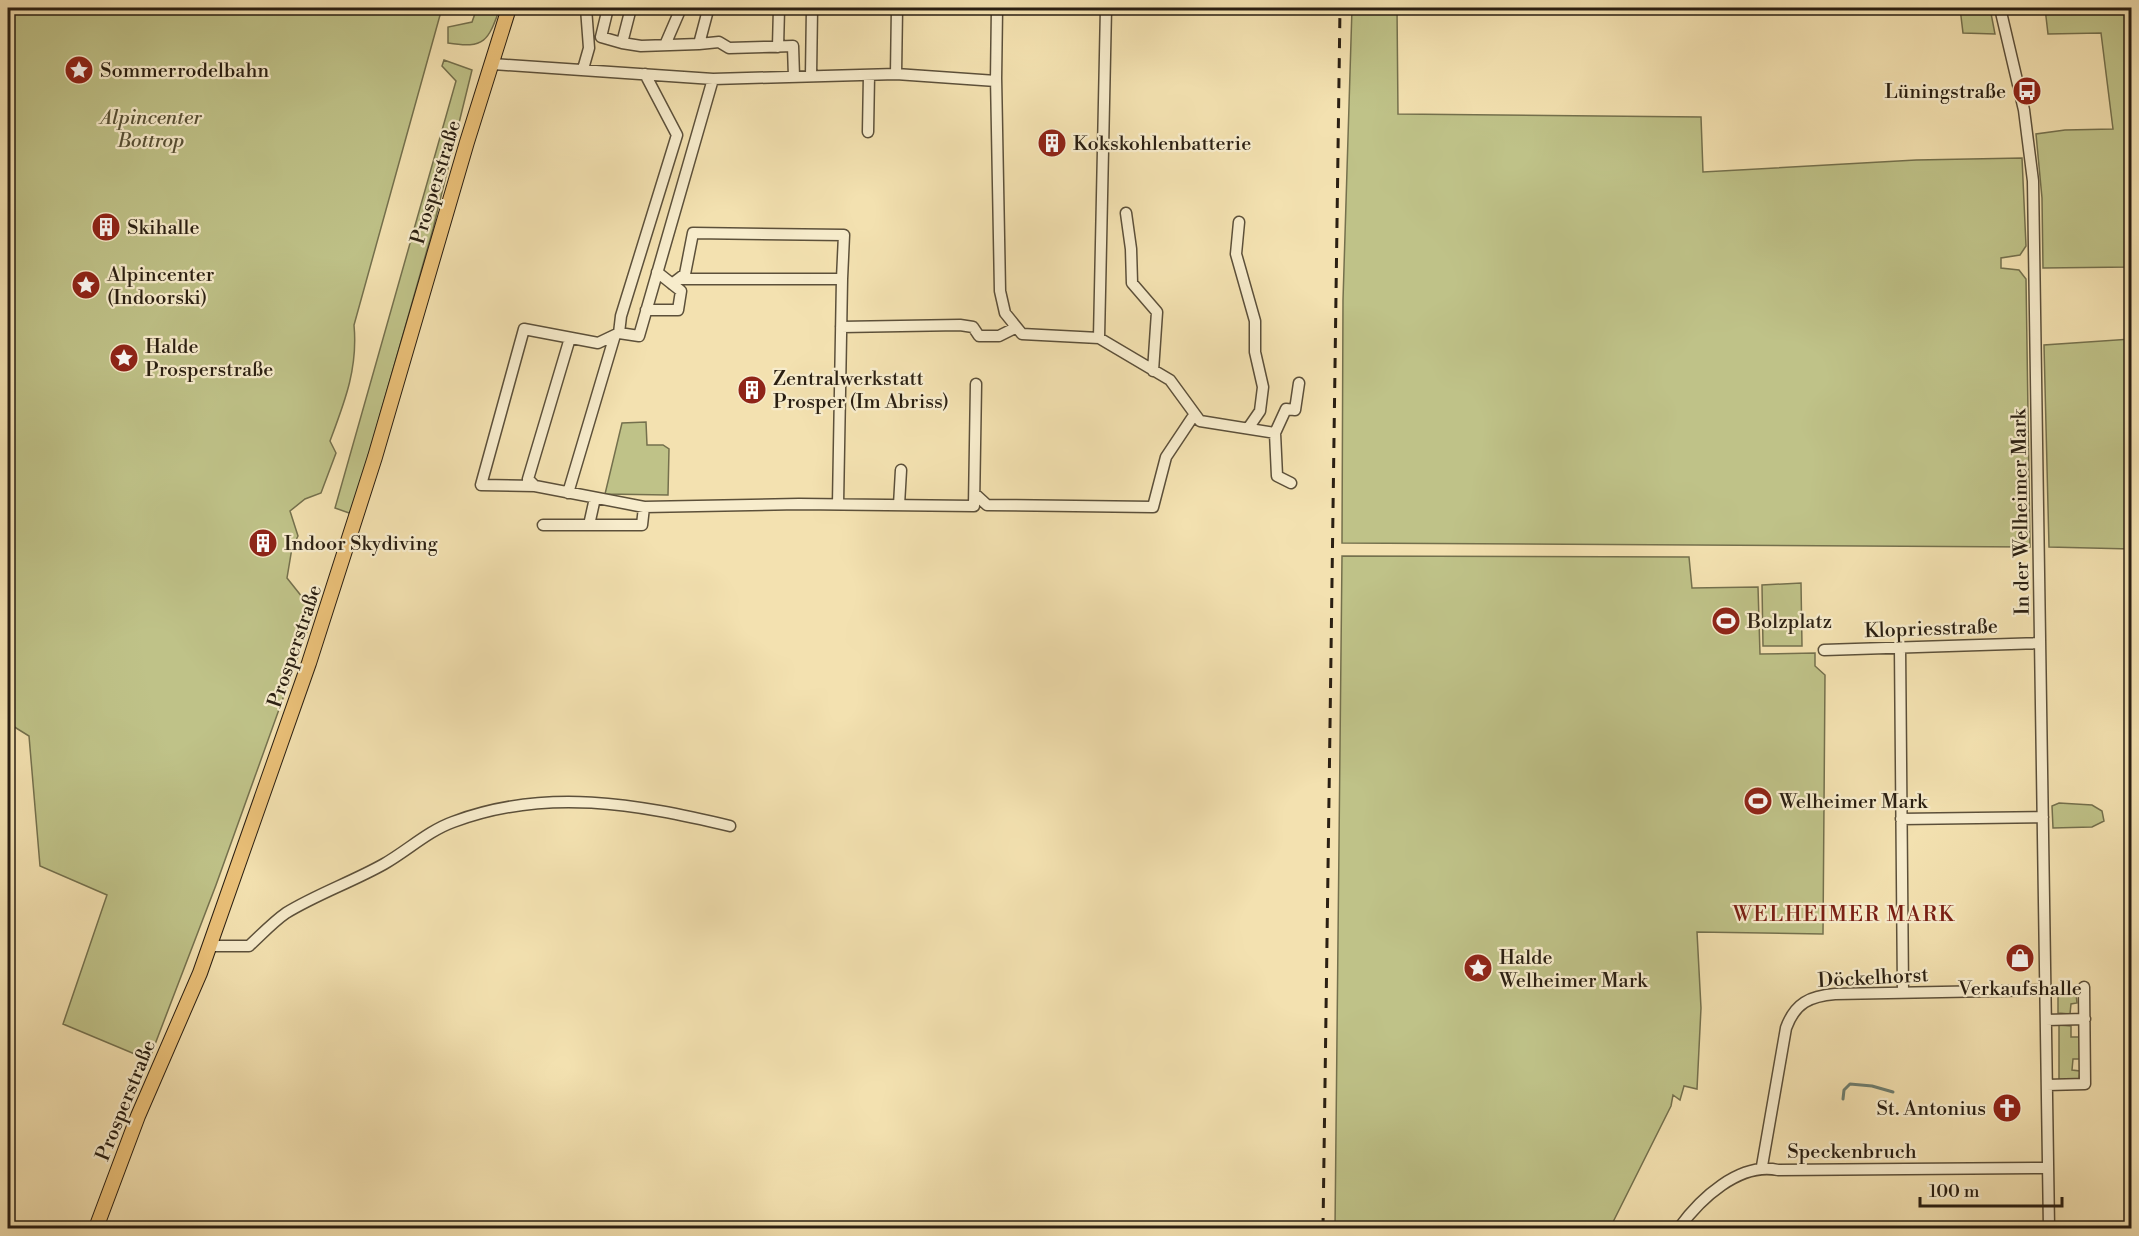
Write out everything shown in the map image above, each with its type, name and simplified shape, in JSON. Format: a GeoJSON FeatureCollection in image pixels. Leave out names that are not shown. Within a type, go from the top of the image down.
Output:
{"type":"FeatureCollection","features":[{"type":"Feature","properties":{"kind":"main road","name":"Prosperstraße"},"geometry":{"type":"LineString","coordinates":[[96,1228],[138,1116],[209,946],[335,585],[509,8]]}},
{"type":"Feature","properties":{"kind":"street"},"geometry":{"type":"LineString","coordinates":[[582,69],[589,48],[586,8]]}},
{"type":"Feature","properties":{"kind":"street"},"geometry":{"type":"LineString","coordinates":[[608,8],[601,38],[610,42],[640,46],[719,42],[729,48],[793,46],[794,76]]}},
{"type":"Feature","properties":{"kind":"street"},"geometry":{"type":"LineString","coordinates":[[622,43],[631,8]]}},
{"type":"Feature","properties":{"kind":"street"},"geometry":{"type":"LineString","coordinates":[[665,45],[681,8]]}},
{"type":"Feature","properties":{"kind":"street"},"geometry":{"type":"LineString","coordinates":[[699,44],[708,10],[706,8]]}},
{"type":"Feature","properties":{"kind":"street"},"geometry":{"type":"LineString","coordinates":[[778,47],[779,8]]}},
{"type":"Feature","properties":{"kind":"street"},"geometry":{"type":"LineString","coordinates":[[811,76],[812,8]]}},
{"type":"Feature","properties":{"kind":"street"},"geometry":{"type":"LineString","coordinates":[[896,74],[897,8]]}},
{"type":"Feature","properties":{"kind":"street"},"geometry":{"type":"LineString","coordinates":[[493,64],[713,79],[896,74],[996,81],[997,8]]}},
{"type":"Feature","properties":{"kind":"street"},"geometry":{"type":"LineString","coordinates":[[1099,338],[1106,8]]}},
{"type":"Feature","properties":{"kind":"street","name":"In der Welheimer Mark"},"geometry":{"type":"LineString","coordinates":[[2000,8],[2024,110],[2033,181],[2049,1228]]}},
{"type":"Feature","properties":{"kind":"street"},"geometry":{"type":"LineString","coordinates":[[996,72],[1000,291],[1005,313],[1015,328],[1022,334],[1099,338],[1170,380],[1200,421],[1249,427],[1275,433]]}},
{"type":"Feature","properties":{"kind":"street"},"geometry":{"type":"LineString","coordinates":[[568,493],[677,135],[645,74]]}},
{"type":"Feature","properties":{"kind":"street"},"geometry":{"type":"LineString","coordinates":[[868,132],[869,75]]}},
{"type":"Feature","properties":{"kind":"street"},"geometry":{"type":"LineString","coordinates":[[713,79],[639,336],[617,334],[598,343],[524,329],[481,485],[535,486],[644,507],[838,504],[974,506],[976,384]]}},
{"type":"Feature","properties":{"kind":"street"},"geometry":{"type":"LineString","coordinates":[[1126,213],[1131,249],[1131,283],[1157,312],[1153,370]]}},
{"type":"Feature","properties":{"kind":"street"},"geometry":{"type":"LineString","coordinates":[[1239,222],[1236,255],[1255,321],[1255,352],[1263,387],[1260,411],[1249,427]]}},
{"type":"Feature","properties":{"kind":"street"},"geometry":{"type":"LineString","coordinates":[[676,282],[685,274],[693,233],[844,235],[838,504]]}},
{"type":"Feature","properties":{"kind":"street"},"geometry":{"type":"LineString","coordinates":[[657,272],[676,282],[842,279]]}},
{"type":"Feature","properties":{"kind":"street"},"geometry":{"type":"LineString","coordinates":[[646,310],[678,310],[681,291],[676,282]]}},
{"type":"Feature","properties":{"kind":"street"},"geometry":{"type":"LineString","coordinates":[[841,327],[960,325],[973,327],[979,336],[999,336],[1015,328]]}},
{"type":"Feature","properties":{"kind":"street"},"geometry":{"type":"LineString","coordinates":[[535,486],[528,478],[570,338]]}},
{"type":"Feature","properties":{"kind":"street"},"geometry":{"type":"LineString","coordinates":[[1291,483],[1277,476],[1275,433],[1286,409],[1295,410],[1299,383]]}},
{"type":"Feature","properties":{"kind":"street"},"geometry":{"type":"LineString","coordinates":[[975,494],[987,505],[1153,507],[1166,457],[1194,415]]}},
{"type":"Feature","properties":{"kind":"street"},"geometry":{"type":"LineString","coordinates":[[899,505],[901,470]]}},
{"type":"Feature","properties":{"kind":"street"},"geometry":{"type":"LineString","coordinates":[[589,525],[595,498]]}},
{"type":"Feature","properties":{"kind":"street"},"geometry":{"type":"LineString","coordinates":[[543,525],[642,525],[644,507]]}},
{"type":"Feature","properties":{"kind":"street","name":"Klopriesstraße"},"geometry":{"type":"LineString","coordinates":[[1824,650],[2039,643]]}},
{"type":"Feature","properties":{"kind":"street"},"geometry":{"type":"LineString","coordinates":[[1900,647],[1903,992]]}},
{"type":"Feature","properties":{"kind":"street"},"geometry":{"type":"LineString","coordinates":[[209,946],[249,946],[284,915],[384,864],[452,822],[511,806],[563,800],[610,804],[682,815],[730,826]]}},
{"type":"Feature","properties":{"kind":"street"},"geometry":{"type":"LineString","coordinates":[[1901,819],[2043,817]]}},
{"type":"Feature","properties":{"kind":"street"},"geometry":{"type":"LineString","coordinates":[[2047,1085],[2085,1084],[2084,987]]}},
{"type":"Feature","properties":{"kind":"street","name":"Döckelhorst"},"geometry":{"type":"LineString","coordinates":[[1762,1166],[1786,1028],[1798,1006],[1819,995],[2046,990]]}},
{"type":"Feature","properties":{"kind":"street"},"geometry":{"type":"LineString","coordinates":[[2046,1020],[2085,1019]]}},
{"type":"Feature","properties":{"kind":"street","name":"Speckenbruch"},"geometry":{"type":"LineString","coordinates":[[1679,1228],[1701,1202],[1721,1187],[1735,1177],[1762,1166],[1778,1170],[2048,1168]]}},
{"type":"Feature","properties":{"kind":"green space","name":"Alpincenter Bottrop"},"geometry":{"type":"Polygon","coordinates":[[[8,8],[442,8],[354,325],[352,370],[330,441],[336,453],[321,493],[305,499],[290,511],[298,536],[292,548],[287,578],[314,612],[216,885],[149,1060],[63,1024],[107,895],[40,866],[29,736],[8,723],[8,8]]]}},
{"type":"Feature","properties":{"kind":"green space"},"geometry":{"type":"Polygon","coordinates":[[[477,8],[500,8],[488,35],[478,43],[470,45],[448,43],[448,27],[472,22],[477,8]]]}},
{"type":"Feature","properties":{"kind":"green space"},"geometry":{"type":"Polygon","coordinates":[[[1352,8],[1397,8],[1398,114],[1701,117],[1703,172],[1916,160],[2022,158],[2026,246],[2020,255],[2001,258],[2001,268],[2019,270],[2026,279],[2030,547],[1342,543],[1343,300],[1352,8]]]}},
{"type":"Feature","properties":{"kind":"green space"},"geometry":{"type":"Polygon","coordinates":[[[1960,8],[1990,8],[1995,34],[1963,33],[1960,8]]]}},
{"type":"Feature","properties":{"kind":"green space"},"geometry":{"type":"Polygon","coordinates":[[[2045,8],[2131,8],[2131,267],[2043,268],[2042,198],[2036,134],[2065,130],[2113,129],[2101,33],[2048,34],[2045,8]]]}},
{"type":"Feature","properties":{"kind":"green space"},"geometry":{"type":"Polygon","coordinates":[[[444,60],[472,70],[433,229],[352,514],[335,508],[456,81],[442,66],[444,60]]]}},
{"type":"Feature","properties":{"kind":"green space"},"geometry":{"type":"Polygon","coordinates":[[[2131,339],[2131,549],[2049,547],[2044,345],[2131,339]]]}},
{"type":"Feature","properties":{"kind":"green space"},"geometry":{"type":"Polygon","coordinates":[[[646,422],[647,445],[663,445],[669,449],[668,495],[605,494],[622,423],[646,422]]]}},
{"type":"Feature","properties":{"kind":"green space"},"geometry":{"type":"Polygon","coordinates":[[[1342,556],[1689,557],[1692,588],[1758,587],[1760,654],[1815,653],[1815,666],[1825,675],[1823,934],[1697,932],[1701,1008],[1697,1089],[1684,1086],[1680,1100],[1673,1095],[1671,1106],[1610,1228],[1335,1228],[1342,556]]]}},
{"type":"Feature","properties":{"kind":"green space"},"geometry":{"type":"Polygon","coordinates":[[[1801,583],[1802,646],[1763,646],[1762,585],[1801,583]]]}},
{"type":"Feature","properties":{"kind":"green space"},"geometry":{"type":"Polygon","coordinates":[[[2059,803],[2092,805],[2102,811],[2104,821],[2092,827],[2053,828],[2052,806],[2059,803]]]}},
{"type":"Feature","properties":{"kind":"green space"},"geometry":{"type":"Polygon","coordinates":[[[2076,994],[2077,1003],[2071,1004],[2070,1014],[2058,1013],[2058,995],[2076,994]]]}},
{"type":"Feature","properties":{"kind":"green space"},"geometry":{"type":"Polygon","coordinates":[[[2059,1025],[2071,1026],[2071,1037],[2080,1037],[2080,1059],[2073,1059],[2072,1070],[2080,1071],[2079,1079],[2059,1080],[2059,1025]]]}},
{"type":"Feature","properties":{"kind":"waterway"},"geometry":{"type":"LineString","coordinates":[[1843,1099],[1844,1090],[1850,1084],[1872,1086],[1893,1092]]}},
{"type":"Feature","properties":{"kind":"railway"},"geometry":{"type":"LineString","coordinates":[[1323,1228],[1340,8]]}},
{"type":"Feature","properties":{"kind":"place","name":"Sommerrodelbahn"},"geometry":{"type":"Point","coordinates":[79,70]}},
{"type":"Feature","properties":{"kind":"place","name":"Lüningstraße"},"geometry":{"type":"Point","coordinates":[2027,91]}},
{"type":"Feature","properties":{"kind":"place","name":"Kokskohlenbatterie"},"geometry":{"type":"Point","coordinates":[1052,143]}},
{"type":"Feature","properties":{"kind":"place","name":"Skihalle"},"geometry":{"type":"Point","coordinates":[106,227]}},
{"type":"Feature","properties":{"kind":"place","name":"Alpincenter (Indoorski)"},"geometry":{"type":"Point","coordinates":[86,285]}},
{"type":"Feature","properties":{"kind":"place","name":"Halde Prosperstraße"},"geometry":{"type":"Point","coordinates":[124,358]}},
{"type":"Feature","properties":{"kind":"place","name":"Zentralwerkstatt Prosper (Im Abriss)"},"geometry":{"type":"Point","coordinates":[752,390]}},
{"type":"Feature","properties":{"kind":"place","name":"Indoor Skydiving"},"geometry":{"type":"Point","coordinates":[263,543]}},
{"type":"Feature","properties":{"kind":"place","name":"Bolzplatz"},"geometry":{"type":"Point","coordinates":[1726,621]}},
{"type":"Feature","properties":{"kind":"place","name":"Welheimer Mark"},"geometry":{"type":"Point","coordinates":[1758,801]}},
{"type":"Feature","properties":{"kind":"place","name":"Verkaufshalle"},"geometry":{"type":"Point","coordinates":[2020,958]}},
{"type":"Feature","properties":{"kind":"place","name":"Halde Welheimer Mark"},"geometry":{"type":"Point","coordinates":[1478,968]}},
{"type":"Feature","properties":{"kind":"place","name":"St. Antonius"},"geometry":{"type":"Point","coordinates":[2007,1108]}},
{"type":"Feature","properties":{"kind":"district","name":"WELHEIMER MARK"},"geometry":{"type":"Point","coordinates":[1844,914]}}]}
